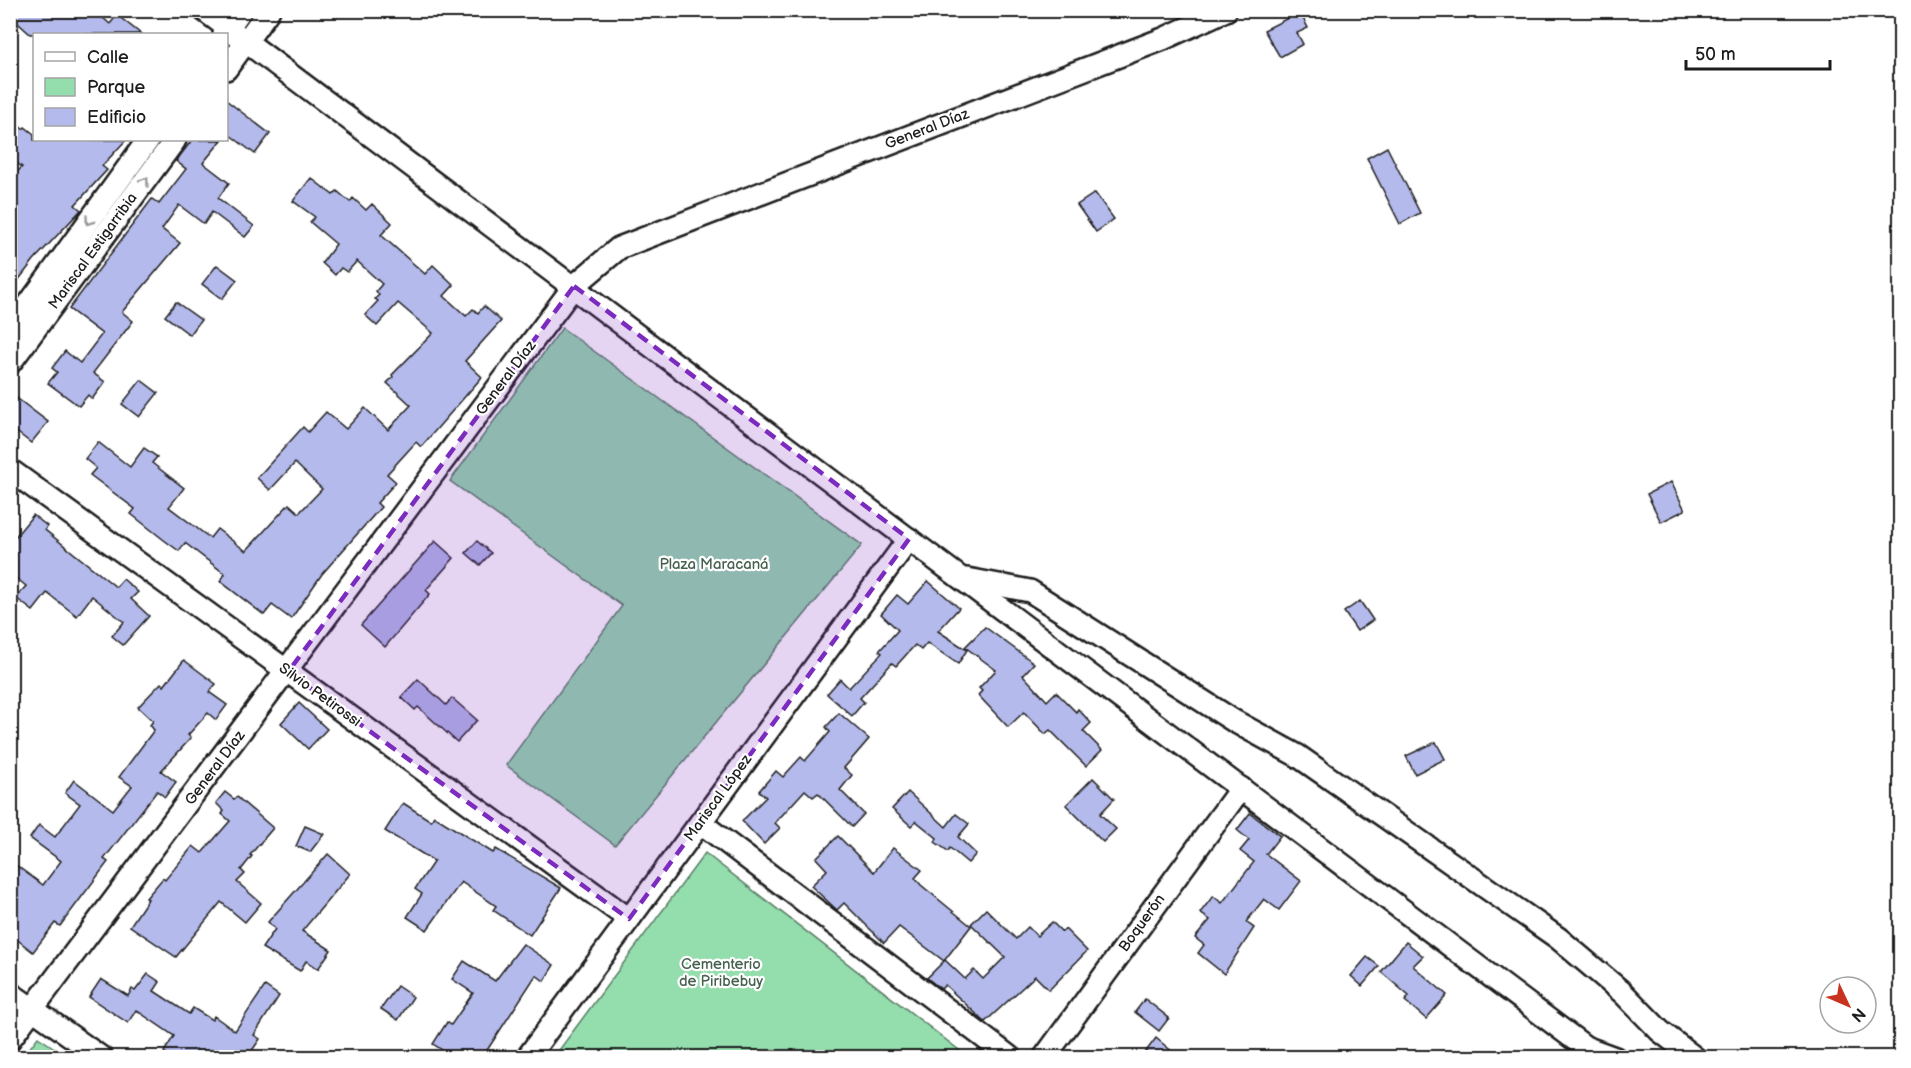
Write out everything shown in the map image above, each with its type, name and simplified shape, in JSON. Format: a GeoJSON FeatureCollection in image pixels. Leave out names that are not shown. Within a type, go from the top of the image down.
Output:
{"type":"FeatureCollection","features":[{"type":"Feature","properties":{"kind":"street"},"geometry":{"type":"LineString","coordinates":[[204,10],[226,31],[246,42],[574,286],[1241,788],[1582,1052],[1615,1058]]}},
{"type":"Feature","properties":{"kind":"street"},"geometry":{"type":"LineString","coordinates":[[226,31],[241,10]]}},
{"type":"Feature","properties":{"kind":"street"},"geometry":{"type":"LineString","coordinates":[[228,66],[269,10]]}},
{"type":"Feature","properties":{"kind":"street","name":"General Díaz"},"geometry":{"type":"LineString","coordinates":[[10,1039],[288,672],[574,286],[619,248],[1163,39],[1226,10]]}},
{"type":"Feature","properties":{"kind":"street"},"geometry":{"type":"LineString","coordinates":[[10,330],[147,141]]}},
{"type":"Feature","properties":{"kind":"street","name":"Mariscal Estigarribia"},"geometry":{"type":"LineString","coordinates":[[10,363],[174,141]]}},
{"type":"Feature","properties":{"kind":"street","name":"Silvio Petirossi"},"geometry":{"type":"LineString","coordinates":[[10,470],[629,919]]}},
{"type":"Feature","properties":{"kind":"street","name":"Mariscal López"},"geometry":{"type":"LineString","coordinates":[[528,1058],[909,539]]}},
{"type":"Feature","properties":{"kind":"street"},"geometry":{"type":"LineString","coordinates":[[962,578],[1030,591],[1234,721],[1298,756],[1558,938],[1623,993],[1660,1031],[1695,1058]]}},
{"type":"Feature","properties":{"kind":"street","name":"Boquerón"},"geometry":{"type":"LineString","coordinates":[[1044,1058],[1241,788]]}},
{"type":"Feature","properties":{"kind":"street"},"geometry":{"type":"LineString","coordinates":[[700,822],[1011,1058]]}},
{"type":"Feature","properties":{"kind":"street"},"geometry":{"type":"LineString","coordinates":[[10,993],[102,1058]]}},
{"type":"Feature","properties":{"kind":"highlighted area"},"geometry":{"type":"Polygon","coordinates":[[[574,286],[909,539],[629,919],[288,672],[574,286]]]}},
{"type":"Feature","properties":{"kind":"green space","name":"Plaza Maracaná"},"geometry":{"type":"Polygon","coordinates":[[[562,328],[862,545],[615,845],[506,765],[622,606],[450,481],[562,328]]]}},
{"type":"Feature","properties":{"kind":"green space","name":"Cementerio de Piribebuy"},"geometry":{"type":"Polygon","coordinates":[[[705,853],[968,1057],[554,1057],[705,853]]]}},
{"type":"Feature","properties":{"kind":"green space"},"geometry":{"type":"Polygon","coordinates":[[[38,1037],[68,1057],[23,1057],[38,1037]]]}},
{"type":"Feature","properties":{"kind":"building"},"geometry":{"type":"Polygon","coordinates":[[[10,10],[94,10],[110,24],[117,15],[140,33],[30,34],[10,16],[10,10]]]}},
{"type":"Feature","properties":{"kind":"building"},"geometry":{"type":"Polygon","coordinates":[[[1300,12],[1308,28],[1297,33],[1303,44],[1280,57],[1264,30],[1300,12]]]}},
{"type":"Feature","properties":{"kind":"building"},"geometry":{"type":"Polygon","coordinates":[[[228,102],[270,134],[255,154],[228,134],[228,102]]]}},
{"type":"Feature","properties":{"kind":"building"},"geometry":{"type":"Polygon","coordinates":[[[10,119],[33,133],[33,141],[125,141],[102,166],[107,170],[75,205],[81,210],[34,260],[10,291],[10,179],[22,167],[10,158],[10,119]]]}},
{"type":"Feature","properties":{"kind":"building"},"geometry":{"type":"Polygon","coordinates":[[[191,141],[221,141],[203,163],[229,183],[218,198],[254,226],[245,237],[212,212],[204,224],[179,205],[162,229],[180,243],[122,312],[133,321],[93,373],[105,382],[92,399],[88,395],[79,406],[48,383],[57,372],[52,368],[65,351],[80,363],[102,334],[69,309],[152,199],[159,204],[186,169],[176,161],[191,141]]]}},
{"type":"Feature","properties":{"kind":"building"},"geometry":{"type":"Polygon","coordinates":[[[1387,147],[1420,213],[1400,224],[1367,158],[1387,147]]]}},
{"type":"Feature","properties":{"kind":"building"},"geometry":{"type":"Polygon","coordinates":[[[311,178],[333,195],[337,191],[350,202],[353,198],[366,210],[372,204],[392,223],[381,235],[425,274],[433,265],[454,285],[444,296],[466,316],[473,309],[478,313],[484,306],[501,321],[465,361],[482,377],[421,447],[416,442],[387,474],[396,482],[377,503],[381,507],[322,574],[291,619],[272,605],[264,615],[220,581],[225,574],[185,543],[179,551],[164,540],[131,514],[135,509],[90,475],[96,468],[85,459],[98,442],[130,467],[144,448],[157,457],[152,463],[184,488],[169,507],[210,538],[217,529],[246,551],[289,504],[299,513],[322,489],[295,463],[270,490],[257,478],[303,427],[308,432],[326,412],[346,429],[365,408],[388,430],[411,405],[387,383],[433,333],[398,303],[377,326],[365,315],[378,301],[375,299],[379,295],[376,291],[382,284],[357,261],[347,272],[341,268],[335,275],[322,263],[336,244],[310,222],[315,217],[293,201],[311,178]]]}},
{"type":"Feature","properties":{"kind":"building"},"geometry":{"type":"Polygon","coordinates":[[[1095,193],[1114,219],[1096,232],[1077,205],[1095,193]]]}},
{"type":"Feature","properties":{"kind":"building"},"geometry":{"type":"Polygon","coordinates":[[[217,265],[237,280],[222,299],[202,284],[217,265]]]}},
{"type":"Feature","properties":{"kind":"building"},"geometry":{"type":"Polygon","coordinates":[[[176,302],[201,320],[190,335],[165,316],[176,302]]]}},
{"type":"Feature","properties":{"kind":"building"},"geometry":{"type":"Polygon","coordinates":[[[141,380],[158,393],[139,417],[122,404],[141,380]]]}},
{"type":"Feature","properties":{"kind":"building"},"geometry":{"type":"Polygon","coordinates":[[[10,393],[48,422],[31,443],[10,427],[10,393]]]}},
{"type":"Feature","properties":{"kind":"building"},"geometry":{"type":"Polygon","coordinates":[[[1671,482],[1685,510],[1661,522],[1647,494],[1671,482]]]}},
{"type":"Feature","properties":{"kind":"building"},"geometry":{"type":"Polygon","coordinates":[[[33,515],[47,526],[45,530],[116,587],[123,579],[138,592],[131,599],[149,616],[123,645],[112,636],[124,622],[92,596],[77,616],[47,593],[33,611],[16,598],[26,586],[10,573],[10,543],[33,515]]]}},
{"type":"Feature","properties":{"kind":"building"},"geometry":{"type":"Polygon","coordinates":[[[435,541],[454,558],[426,590],[430,594],[385,647],[361,625],[435,541]]]}},
{"type":"Feature","properties":{"kind":"building"},"geometry":{"type":"Polygon","coordinates":[[[477,541],[491,553],[480,565],[466,553],[477,541]]]}},
{"type":"Feature","properties":{"kind":"building"},"geometry":{"type":"Polygon","coordinates":[[[928,581],[959,608],[938,631],[967,650],[958,664],[927,643],[921,650],[915,645],[896,666],[892,663],[860,698],[864,702],[852,716],[827,694],[840,679],[849,688],[882,653],[879,651],[898,630],[881,614],[897,595],[908,604],[928,581]]]}},
{"type":"Feature","properties":{"kind":"building"},"geometry":{"type":"Polygon","coordinates":[[[1360,601],[1373,620],[1357,631],[1344,612],[1360,601]]]}},
{"type":"Feature","properties":{"kind":"building"},"geometry":{"type":"Polygon","coordinates":[[[985,627],[1034,663],[1023,675],[1047,701],[1056,692],[1076,712],[1078,709],[1091,723],[1083,731],[1102,750],[1086,766],[1050,730],[1045,734],[1024,712],[1008,727],[978,695],[982,691],[979,688],[996,670],[965,647],[985,627]]]}},
{"type":"Feature","properties":{"kind":"building"},"geometry":{"type":"Polygon","coordinates":[[[184,660],[216,684],[209,692],[227,705],[216,720],[208,713],[188,735],[191,738],[161,771],[176,782],[165,797],[157,791],[104,859],[108,862],[60,926],[55,923],[33,952],[10,934],[10,861],[43,885],[61,861],[30,838],[39,825],[55,837],[80,804],[65,793],[74,780],[113,810],[132,786],[119,777],[154,730],[150,725],[153,721],[138,707],[161,683],[164,686],[184,660]]]}},
{"type":"Feature","properties":{"kind":"building"},"geometry":{"type":"Polygon","coordinates":[[[418,679],[446,705],[452,698],[477,720],[457,742],[418,707],[415,710],[401,697],[418,679]]]}},
{"type":"Feature","properties":{"kind":"building"},"geometry":{"type":"Polygon","coordinates":[[[299,703],[327,729],[308,749],[281,723],[299,703]]]}},
{"type":"Feature","properties":{"kind":"building"},"geometry":{"type":"Polygon","coordinates":[[[839,713],[869,739],[844,768],[852,775],[840,790],[864,814],[852,827],[818,793],[813,797],[805,790],[775,823],[780,828],[764,844],[742,821],[766,797],[759,791],[776,771],[783,777],[801,757],[805,761],[830,732],[826,727],[839,713]]]}},
{"type":"Feature","properties":{"kind":"building"},"geometry":{"type":"Polygon","coordinates":[[[1436,742],[1445,759],[1415,774],[1406,756],[1436,742]]]}},
{"type":"Feature","properties":{"kind":"building"},"geometry":{"type":"Polygon","coordinates":[[[1093,778],[1114,799],[1100,814],[1116,829],[1103,842],[1066,805],[1093,778]]]}},
{"type":"Feature","properties":{"kind":"building"},"geometry":{"type":"Polygon","coordinates":[[[225,792],[234,799],[237,797],[273,828],[250,855],[252,856],[241,870],[245,874],[237,882],[261,903],[245,922],[221,902],[176,957],[130,926],[148,899],[146,898],[163,878],[165,880],[193,846],[202,853],[230,821],[222,814],[224,811],[216,803],[225,792]]]}},
{"type":"Feature","properties":{"kind":"building"},"geometry":{"type":"Polygon","coordinates":[[[908,792],[946,827],[956,814],[969,824],[958,837],[976,854],[968,863],[950,848],[948,851],[935,842],[937,838],[916,821],[911,826],[892,809],[908,792]]]}},
{"type":"Feature","properties":{"kind":"building"},"geometry":{"type":"Polygon","coordinates":[[[403,803],[431,821],[434,816],[493,853],[496,849],[561,888],[530,935],[493,910],[496,906],[461,882],[427,930],[407,917],[422,894],[415,889],[434,861],[385,831],[403,803]]]}},
{"type":"Feature","properties":{"kind":"building"},"geometry":{"type":"Polygon","coordinates":[[[1250,813],[1280,836],[1266,854],[1301,881],[1279,910],[1264,899],[1246,922],[1254,928],[1224,974],[1198,953],[1204,945],[1195,938],[1210,920],[1200,913],[1213,896],[1222,903],[1254,862],[1240,851],[1249,840],[1237,830],[1250,813]]]}},
{"type":"Feature","properties":{"kind":"building"},"geometry":{"type":"Polygon","coordinates":[[[305,826],[324,834],[310,852],[296,846],[305,826]]]}},
{"type":"Feature","properties":{"kind":"building"},"geometry":{"type":"Polygon","coordinates":[[[838,836],[874,872],[893,848],[922,870],[915,878],[921,885],[971,926],[944,961],[899,927],[884,943],[844,903],[837,910],[811,886],[827,870],[816,858],[838,836]]]}},
{"type":"Feature","properties":{"kind":"building"},"geometry":{"type":"Polygon","coordinates":[[[328,854],[350,874],[302,931],[331,950],[318,969],[306,961],[300,971],[262,948],[275,929],[268,922],[328,854]]]}},
{"type":"Feature","properties":{"kind":"building"},"geometry":{"type":"Polygon","coordinates":[[[986,909],[1016,939],[1028,927],[1037,936],[1052,922],[1062,932],[1065,929],[1087,951],[1049,990],[1035,976],[985,1022],[945,985],[941,989],[927,978],[945,960],[965,979],[974,970],[983,979],[1005,957],[971,924],[986,909]]]}},
{"type":"Feature","properties":{"kind":"building"},"geometry":{"type":"Polygon","coordinates":[[[1406,942],[1423,956],[1413,966],[1447,995],[1426,1019],[1405,1001],[1409,996],[1381,972],[1406,942]]]}},
{"type":"Feature","properties":{"kind":"building"},"geometry":{"type":"Polygon","coordinates":[[[523,944],[554,965],[544,981],[536,975],[482,1058],[454,1058],[433,1044],[447,1022],[451,1025],[473,993],[452,979],[464,961],[495,981],[523,944]]]}},
{"type":"Feature","properties":{"kind":"building"},"geometry":{"type":"Polygon","coordinates":[[[1367,957],[1379,966],[1362,986],[1351,976],[1367,957]]]}},
{"type":"Feature","properties":{"kind":"building"},"geometry":{"type":"Polygon","coordinates":[[[148,974],[160,982],[154,991],[189,1014],[193,1008],[212,1020],[214,1016],[235,1031],[265,986],[279,996],[254,1035],[260,1039],[249,1055],[241,1050],[236,1058],[172,1058],[164,1052],[174,1036],[136,1010],[128,1023],[89,997],[101,979],[128,996],[132,989],[135,991],[148,974]]]}},
{"type":"Feature","properties":{"kind":"building"},"geometry":{"type":"Polygon","coordinates":[[[397,986],[413,997],[398,1020],[381,1009],[397,986]]]}},
{"type":"Feature","properties":{"kind":"building"},"geometry":{"type":"Polygon","coordinates":[[[1145,999],[1169,1018],[1159,1031],[1135,1012],[1145,999]]]}},
{"type":"Feature","properties":{"kind":"building"},"geometry":{"type":"Polygon","coordinates":[[[1156,1038],[1180,1058],[1141,1058],[1156,1038]]]}}]}
